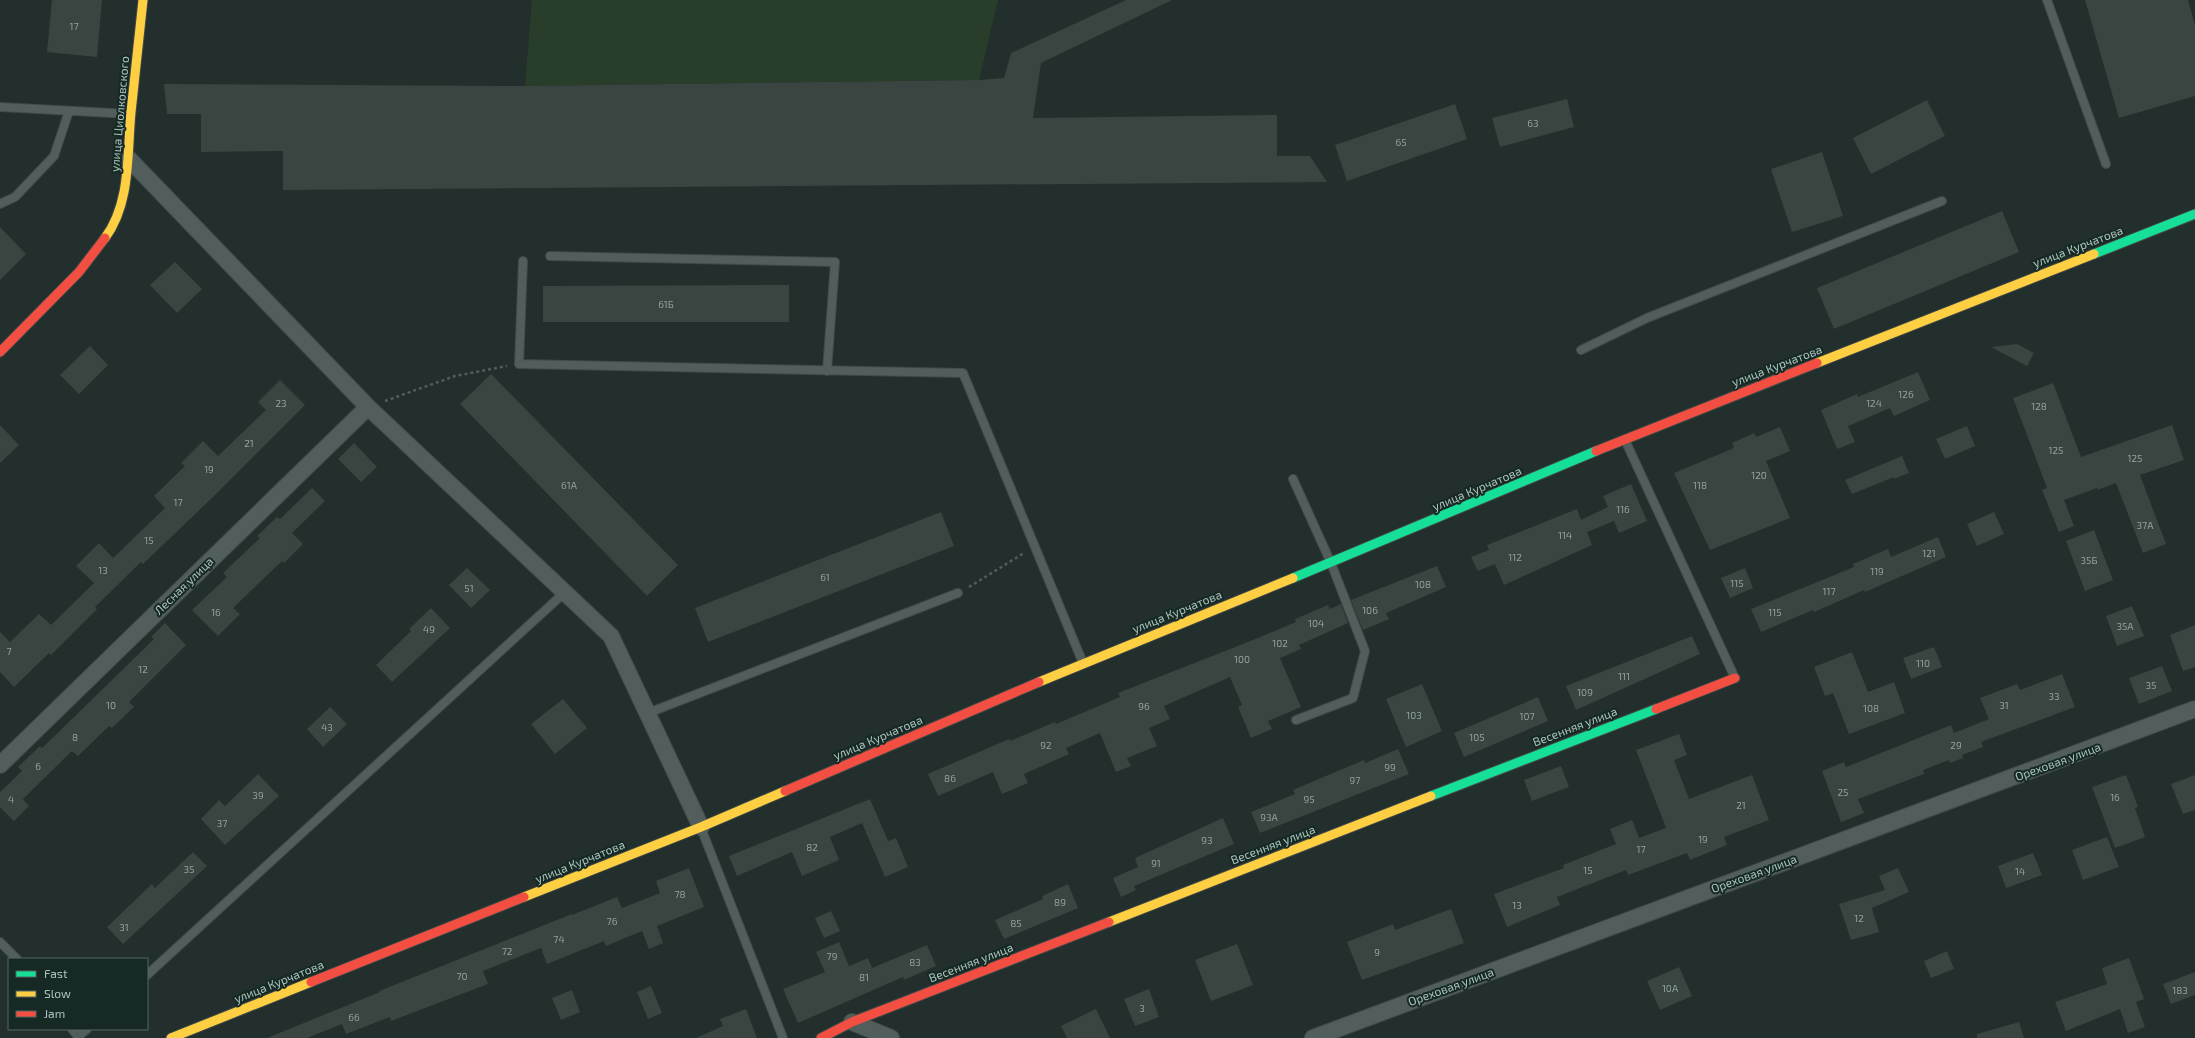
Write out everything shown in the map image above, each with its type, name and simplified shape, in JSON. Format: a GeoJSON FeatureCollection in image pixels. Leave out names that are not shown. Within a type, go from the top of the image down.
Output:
{"type":"FeatureCollection","features":[{"type":"Feature","properties":{"kind":"street","name":"улица Циолковского"},"geometry":{"type":"LineString","coordinates":[[0,352],[79,272],[114,226],[128,174],[131,114],[143,0]]}},
{"type":"Feature","properties":{"kind":"street"},"geometry":{"type":"LineString","coordinates":[[129,159],[368,407],[611,636],[701,827]]}},
{"type":"Feature","properties":{"kind":"street","name":"улица Курчатова"},"geometry":{"type":"LineString","coordinates":[[171,1038],[701,827],[1083,663],[1331,563],[1625,439],[2195,214]]}},
{"type":"Feature","properties":{"kind":"street","name":"Лесная улица"},"geometry":{"type":"LineString","coordinates":[[0,765],[368,407]]}},
{"type":"Feature","properties":{"kind":"street","name":"Весенняя улица"},"geometry":{"type":"LineString","coordinates":[[821,1038],[852,1022],[1735,678]]}},
{"type":"Feature","properties":{"kind":"street","name":"Ореховая улица"},"geometry":{"type":"LineString","coordinates":[[1313,1038],[2195,710]]}},
{"type":"Feature","properties":{"kind":"street"},"geometry":{"type":"LineString","coordinates":[[852,1022],[891,1038]]}},
{"type":"Feature","properties":{"kind":"lane"},"geometry":{"type":"LineString","coordinates":[[2047,0],[2106,164]]}},
{"type":"Feature","properties":{"kind":"lane"},"geometry":{"type":"LineString","coordinates":[[0,107],[131,114]]}},
{"type":"Feature","properties":{"kind":"lane"},"geometry":{"type":"LineString","coordinates":[[0,204],[15,196],[54,156],[69,111]]}},
{"type":"Feature","properties":{"kind":"lane"},"geometry":{"type":"LineString","coordinates":[[1580,350],[1647,318],[1942,201]]}},
{"type":"Feature","properties":{"kind":"lane"},"geometry":{"type":"LineString","coordinates":[[550,256],[835,262],[827,370]]}},
{"type":"Feature","properties":{"kind":"lane"},"geometry":{"type":"LineString","coordinates":[[523,261],[518,364],[963,373],[1083,663]]}},
{"type":"Feature","properties":{"kind":"lane"},"geometry":{"type":"LineString","coordinates":[[1625,439],[1735,678]]}},
{"type":"Feature","properties":{"kind":"lane"},"geometry":{"type":"LineString","coordinates":[[1293,479],[1331,563],[1365,651],[1353,698],[1296,720]]}},
{"type":"Feature","properties":{"kind":"lane"},"geometry":{"type":"LineString","coordinates":[[148,973],[564,593]]}},
{"type":"Feature","properties":{"kind":"lane"},"geometry":{"type":"LineString","coordinates":[[648,713],[958,593]]}},
{"type":"Feature","properties":{"kind":"lane"},"geometry":{"type":"LineString","coordinates":[[701,827],[783,1038]]}},
{"type":"Feature","properties":{"kind":"lane"},"geometry":{"type":"LineString","coordinates":[[0,942],[16,958]]}},
{"type":"Feature","properties":{"kind":"lane"},"geometry":{"type":"LineString","coordinates":[[73,1030],[79,1038],[87,1030]]}},
{"type":"Feature","properties":{"kind":"path"},"geometry":{"type":"LineString","coordinates":[[368,407],[455,376],[518,364]]}},
{"type":"Feature","properties":{"kind":"path"},"geometry":{"type":"LineString","coordinates":[[958,593],[1035,546]]}},
{"type":"Feature","properties":{"kind":"green space"},"geometry":{"type":"Polygon","coordinates":[[[532,0],[998,0],[979,80],[525,86],[532,0]]]}},
{"type":"Feature","properties":{"kind":"building"},"geometry":{"type":"Polygon","coordinates":[[[52,0],[102,0],[97,57],[47,52],[52,0]]]}},
{"type":"Feature","properties":{"kind":"building"},"geometry":{"type":"Polygon","coordinates":[[[1126,0],[1172,0],[1041,63],[1033,118],[1277,115],[1277,156],[1310,156],[1327,182],[283,190],[283,151],[201,152],[201,114],[167,114],[164,84],[525,86],[979,80],[1004,78],[1011,53],[1126,0]]]}},
{"type":"Feature","properties":{"kind":"building"},"geometry":{"type":"Polygon","coordinates":[[[2085,0],[2188,0],[2195,25],[2195,96],[2119,118],[2085,0]]]}},
{"type":"Feature","properties":{"kind":"building"},"geometry":{"type":"Polygon","coordinates":[[[1567,99],[1574,127],[1500,147],[1492,118],[1567,99]]]}},
{"type":"Feature","properties":{"kind":"building"},"geometry":{"type":"Polygon","coordinates":[[[1927,100],[1945,136],[1871,174],[1853,138],[1927,100]]]}},
{"type":"Feature","properties":{"kind":"building"},"geometry":{"type":"Polygon","coordinates":[[[1455,104],[1467,139],[1347,181],[1335,145],[1455,104]]]}},
{"type":"Feature","properties":{"kind":"building"},"geometry":{"type":"Polygon","coordinates":[[[1822,152],[1843,216],[1792,232],[1771,169],[1822,152]]]}},
{"type":"Feature","properties":{"kind":"building"},"geometry":{"type":"Polygon","coordinates":[[[2002,211],[2019,252],[1834,329],[1817,288],[2002,211]]]}},
{"type":"Feature","properties":{"kind":"building"},"geometry":{"type":"Polygon","coordinates":[[[0,227],[26,254],[0,280],[0,227]]]}},
{"type":"Feature","properties":{"kind":"building"},"geometry":{"type":"Polygon","coordinates":[[[175,262],[202,289],[177,313],[150,285],[175,262]]]}},
{"type":"Feature","properties":{"kind":"building"},"geometry":{"type":"Polygon","coordinates":[[[789,285],[789,322],[543,322],[543,286],[789,285]]]}},
{"type":"Feature","properties":{"kind":"building"},"geometry":{"type":"Polygon","coordinates":[[[2017,344],[2034,353],[2027,366],[1991,347],[2017,344]]]}},
{"type":"Feature","properties":{"kind":"building"},"geometry":{"type":"Polygon","coordinates":[[[90,346],[108,365],[79,394],[60,375],[90,346]]]}},
{"type":"Feature","properties":{"kind":"building"},"geometry":{"type":"Polygon","coordinates":[[[1918,372],[1930,400],[1894,416],[1890,408],[1848,426],[1855,442],[1837,449],[1821,410],[1857,394],[1858,397],[1918,372]]]}},
{"type":"Feature","properties":{"kind":"building"},"geometry":{"type":"Polygon","coordinates":[[[491,374],[678,565],[647,596],[460,404],[491,374]]]}},
{"type":"Feature","properties":{"kind":"building"},"geometry":{"type":"Polygon","coordinates":[[[280,380],[305,405],[214,496],[143,564],[141,562],[95,607],[97,609],[51,655],[49,653],[14,687],[0,672],[0,632],[10,642],[39,614],[51,625],[94,583],[76,566],[99,543],[113,558],[165,508],[154,496],[185,466],[181,463],[203,441],[218,456],[266,410],[258,402],[280,380]]]}},
{"type":"Feature","properties":{"kind":"building"},"geometry":{"type":"Polygon","coordinates":[[[2053,383],[2081,457],[2172,425],[2184,460],[2140,475],[2166,544],[2143,553],[2116,483],[2064,500],[2074,526],[2059,532],[2042,490],[2047,488],[2013,398],[2053,383]]]}},
{"type":"Feature","properties":{"kind":"building"},"geometry":{"type":"Polygon","coordinates":[[[0,425],[19,445],[0,463],[0,425]]]}},
{"type":"Feature","properties":{"kind":"building"},"geometry":{"type":"Polygon","coordinates":[[[1967,426],[1975,446],[1945,459],[1936,439],[1967,426]]]}},
{"type":"Feature","properties":{"kind":"building"},"geometry":{"type":"Polygon","coordinates":[[[1780,427],[1790,451],[1766,461],[1790,518],[1710,550],[1674,473],[1734,448],[1732,443],[1754,433],[1756,437],[1780,427]]]}},
{"type":"Feature","properties":{"kind":"building"},"geometry":{"type":"Polygon","coordinates":[[[354,443],[377,467],[361,482],[338,459],[354,443]]]}},
{"type":"Feature","properties":{"kind":"building"},"geometry":{"type":"Polygon","coordinates":[[[1902,456],[1909,473],[1894,479],[1894,477],[1852,494],[1845,480],[1902,456]]]}},
{"type":"Feature","properties":{"kind":"building"},"geometry":{"type":"Polygon","coordinates":[[[1631,484],[1647,521],[1619,533],[1614,521],[1587,532],[1592,545],[1504,585],[1495,564],[1478,571],[1471,557],[1489,550],[1487,545],[1577,509],[1581,520],[1608,507],[1603,496],[1631,484]]]}},
{"type":"Feature","properties":{"kind":"building"},"geometry":{"type":"Polygon","coordinates":[[[312,488],[325,501],[292,533],[303,544],[284,563],[282,561],[233,608],[240,614],[218,636],[192,610],[227,577],[223,573],[260,538],[257,536],[277,517],[280,519],[312,488]]]}},
{"type":"Feature","properties":{"kind":"building"},"geometry":{"type":"Polygon","coordinates":[[[941,512],[954,546],[708,642],[695,608],[941,512]]]}},
{"type":"Feature","properties":{"kind":"building"},"geometry":{"type":"Polygon","coordinates":[[[1994,512],[2004,534],[1977,546],[1967,524],[1994,512]]]}},
{"type":"Feature","properties":{"kind":"building"},"geometry":{"type":"Polygon","coordinates":[[[2094,530],[2113,580],[2085,591],[2066,541],[2094,530]]]}},
{"type":"Feature","properties":{"kind":"building"},"geometry":{"type":"Polygon","coordinates":[[[1938,537],[1946,557],[1865,592],[1864,590],[1814,612],[1813,610],[1761,632],[1751,609],[1854,567],[1853,564],[1888,549],[1891,557],[1938,537]]]}},
{"type":"Feature","properties":{"kind":"building"},"geometry":{"type":"Polygon","coordinates":[[[1437,566],[1446,587],[1386,613],[1389,619],[1363,630],[1351,600],[1437,566]]]}},
{"type":"Feature","properties":{"kind":"building"},"geometry":{"type":"Polygon","coordinates":[[[467,568],[490,590],[471,608],[449,585],[467,568]]]}},
{"type":"Feature","properties":{"kind":"building"},"geometry":{"type":"Polygon","coordinates":[[[1745,568],[1753,588],[1730,598],[1721,578],[1745,568]]]}},
{"type":"Feature","properties":{"kind":"building"},"geometry":{"type":"Polygon","coordinates":[[[1341,604],[1348,623],[1299,645],[1301,649],[1280,658],[1301,707],[1268,721],[1272,729],[1251,738],[1238,707],[1242,705],[1230,677],[1164,706],[1170,719],[1149,728],[1157,746],[1127,758],[1131,766],[1116,772],[1100,733],[1066,748],[1069,754],[1024,774],[1028,783],[1002,794],[993,772],[938,796],[928,774],[1009,739],[1010,741],[1055,722],[1056,724],[1120,697],[1118,693],[1296,622],[1295,619],[1328,605],[1330,609],[1341,604]]]}},
{"type":"Feature","properties":{"kind":"building"},"geometry":{"type":"Polygon","coordinates":[[[2132,606],[2144,636],[2117,646],[2106,616],[2132,606]]]}},
{"type":"Feature","properties":{"kind":"building"},"geometry":{"type":"Polygon","coordinates":[[[431,608],[450,628],[392,682],[376,665],[411,631],[409,629],[431,608]]]}},
{"type":"Feature","properties":{"kind":"building"},"geometry":{"type":"Polygon","coordinates":[[[165,623],[186,645],[129,702],[134,707],[112,728],[109,726],[78,756],[72,751],[23,799],[29,806],[14,821],[0,807],[0,792],[22,771],[18,767],[40,746],[42,748],[154,639],[151,637],[165,623]]]}},
{"type":"Feature","properties":{"kind":"building"},"geometry":{"type":"Polygon","coordinates":[[[2195,625],[2195,667],[2183,671],[2170,635],[2195,625]]]}},
{"type":"Feature","properties":{"kind":"building"},"geometry":{"type":"Polygon","coordinates":[[[1692,636],[1700,654],[1576,710],[1566,686],[1692,636]]]}},
{"type":"Feature","properties":{"kind":"building"},"geometry":{"type":"Polygon","coordinates":[[[1934,647],[1942,667],[1911,679],[1903,658],[1934,647]]]}},
{"type":"Feature","properties":{"kind":"building"},"geometry":{"type":"Polygon","coordinates":[[[1852,652],[1868,692],[1894,682],[1905,713],[1849,734],[1833,693],[1825,696],[1814,667],[1852,652]]]}},
{"type":"Feature","properties":{"kind":"building"},"geometry":{"type":"Polygon","coordinates":[[[2162,666],[2172,691],[2139,704],[2129,678],[2162,666]]]}},
{"type":"Feature","properties":{"kind":"building"},"geometry":{"type":"Polygon","coordinates":[[[2062,674],[2075,707],[1981,742],[1983,747],[1962,755],[1963,758],[1950,763],[1949,760],[1923,770],[1924,774],[1858,799],[1864,813],[1841,822],[1822,771],[1844,762],[1846,767],[1951,725],[1954,733],[1989,719],[1980,698],[2017,684],[2020,690],[2062,674]]]}},
{"type":"Feature","properties":{"kind":"building"},"geometry":{"type":"Polygon","coordinates":[[[1422,684],[1442,731],[1406,747],[1386,699],[1422,684]]]}},
{"type":"Feature","properties":{"kind":"building"},"geometry":{"type":"Polygon","coordinates":[[[1538,697],[1548,721],[1464,757],[1454,733],[1538,697]]]}},
{"type":"Feature","properties":{"kind":"building"},"geometry":{"type":"Polygon","coordinates":[[[563,699],[587,728],[555,754],[531,724],[563,699]]]}},
{"type":"Feature","properties":{"kind":"building"},"geometry":{"type":"Polygon","coordinates":[[[330,707],[347,724],[323,747],[307,729],[330,707]]]}},
{"type":"Feature","properties":{"kind":"building"},"geometry":{"type":"Polygon","coordinates":[[[1679,734],[1687,755],[1674,760],[1689,799],[1752,775],[1769,820],[1724,837],[1727,845],[1690,860],[1687,853],[1628,875],[1626,870],[1557,897],[1560,905],[1507,927],[1494,894],[1564,868],[1563,865],[1616,844],[1610,829],[1632,820],[1639,838],[1666,828],[1636,750],[1679,734]]]}},
{"type":"Feature","properties":{"kind":"building"},"geometry":{"type":"Polygon","coordinates":[[[1398,749],[1409,774],[1260,833],[1251,812],[1295,794],[1293,790],[1314,781],[1364,760],[1365,763],[1398,749]]]}},
{"type":"Feature","properties":{"kind":"building"},"geometry":{"type":"Polygon","coordinates":[[[1561,766],[1569,787],[1532,801],[1524,780],[1561,766]]]}},
{"type":"Feature","properties":{"kind":"building"},"geometry":{"type":"Polygon","coordinates":[[[258,774],[279,796],[225,845],[201,819],[219,800],[225,806],[258,774]]]}},
{"type":"Feature","properties":{"kind":"building"},"geometry":{"type":"Polygon","coordinates":[[[2126,775],[2138,807],[2135,808],[2145,837],[2115,848],[2092,787],[2126,775]]]}},
{"type":"Feature","properties":{"kind":"building"},"geometry":{"type":"Polygon","coordinates":[[[2195,775],[2195,810],[2183,814],[2171,784],[2195,775]]]}},
{"type":"Feature","properties":{"kind":"building"},"geometry":{"type":"Polygon","coordinates":[[[870,799],[888,841],[896,838],[908,867],[885,877],[862,823],[830,837],[839,860],[802,876],[792,852],[737,876],[729,856],[870,799]]]}},
{"type":"Feature","properties":{"kind":"building"},"geometry":{"type":"Polygon","coordinates":[[[1223,818],[1234,844],[1134,886],[1136,890],[1121,897],[1113,878],[1138,867],[1135,858],[1223,818]]]}},
{"type":"Feature","properties":{"kind":"building"},"geometry":{"type":"Polygon","coordinates":[[[2107,837],[2119,867],[2083,880],[2072,850],[2107,837]]]}},
{"type":"Feature","properties":{"kind":"building"},"geometry":{"type":"Polygon","coordinates":[[[193,852],[207,866],[123,944],[107,927],[152,884],[155,888],[193,852]]]}},
{"type":"Feature","properties":{"kind":"building"},"geometry":{"type":"Polygon","coordinates":[[[2033,853],[2042,875],[2006,888],[1998,866],[2033,853]]]}},
{"type":"Feature","properties":{"kind":"building"},"geometry":{"type":"Polygon","coordinates":[[[689,868],[704,907],[657,926],[663,943],[649,949],[642,931],[606,946],[604,941],[547,964],[541,948],[483,971],[488,984],[391,1021],[390,1017],[346,1034],[342,1024],[307,1038],[267,1038],[380,992],[379,991],[617,897],[622,908],[660,893],[656,881],[689,868]]]}},
{"type":"Feature","properties":{"kind":"building"},"geometry":{"type":"Polygon","coordinates":[[[1898,868],[1909,892],[1872,908],[1879,932],[1851,940],[1839,904],[1885,890],[1879,876],[1898,868]]]}},
{"type":"Feature","properties":{"kind":"building"},"geometry":{"type":"Polygon","coordinates":[[[1068,884],[1078,908],[1004,939],[995,920],[1043,899],[1042,896],[1068,884]]]}},
{"type":"Feature","properties":{"kind":"building"},"geometry":{"type":"Polygon","coordinates":[[[1451,909],[1464,943],[1362,980],[1347,942],[1393,924],[1395,930],[1451,909]]]}},
{"type":"Feature","properties":{"kind":"building"},"geometry":{"type":"Polygon","coordinates":[[[831,911],[840,931],[824,938],[815,918],[831,911]]]}},
{"type":"Feature","properties":{"kind":"building"},"geometry":{"type":"Polygon","coordinates":[[[839,942],[849,966],[868,958],[872,968],[927,945],[936,966],[904,980],[903,977],[798,1023],[783,989],[825,972],[816,952],[839,942]]]}},
{"type":"Feature","properties":{"kind":"building"},"geometry":{"type":"Polygon","coordinates":[[[1237,944],[1253,985],[1211,1001],[1195,960],[1237,944]]]}},
{"type":"Feature","properties":{"kind":"building"},"geometry":{"type":"Polygon","coordinates":[[[1947,951],[1954,969],[1931,978],[1924,961],[1947,951]]]}},
{"type":"Feature","properties":{"kind":"building"},"geometry":{"type":"Polygon","coordinates":[[[2129,958],[2144,999],[2136,1002],[2145,1027],[2128,1033],[2120,1009],[2066,1031],[2055,1002],[2107,984],[2102,968],[2129,958]]]}},
{"type":"Feature","properties":{"kind":"building"},"geometry":{"type":"Polygon","coordinates":[[[1679,967],[1692,996],[1660,1010],[1647,981],[1679,967]]]}},
{"type":"Feature","properties":{"kind":"building"},"geometry":{"type":"Polygon","coordinates":[[[2195,972],[2195,995],[2171,1004],[2163,984],[2195,972]]]}},
{"type":"Feature","properties":{"kind":"building"},"geometry":{"type":"Polygon","coordinates":[[[651,986],[662,1013],[648,1019],[637,992],[651,986]]]}},
{"type":"Feature","properties":{"kind":"building"},"geometry":{"type":"Polygon","coordinates":[[[1149,989],[1159,1017],[1135,1026],[1124,999],[1149,989]]]}},
{"type":"Feature","properties":{"kind":"building"},"geometry":{"type":"Polygon","coordinates":[[[572,990],[580,1012],[561,1020],[552,998],[572,990]]]}},
{"type":"Feature","properties":{"kind":"building"},"geometry":{"type":"Polygon","coordinates":[[[746,1009],[757,1038],[696,1038],[723,1026],[720,1019],[746,1009]]]}},
{"type":"Feature","properties":{"kind":"building"},"geometry":{"type":"Polygon","coordinates":[[[1096,1009],[1110,1038],[1067,1038],[1061,1026],[1096,1009]]]}},
{"type":"Feature","properties":{"kind":"building"},"geometry":{"type":"Polygon","coordinates":[[[2019,1022],[2024,1038],[1977,1038],[1977,1034],[2019,1022]]]}},
{"type":"Feature","properties":{"kind":"traffic: fast"},"geometry":{"type":"LineString","coordinates":[[2094,254],[2195,214]]}},
{"type":"Feature","properties":{"kind":"traffic: fast"},"geometry":{"type":"LineString","coordinates":[[1293,578],[1596,451]]}},
{"type":"Feature","properties":{"kind":"traffic: fast"},"geometry":{"type":"LineString","coordinates":[[1431,796],[1656,709]]}},
{"type":"Feature","properties":{"kind":"traffic: slow"},"geometry":{"type":"LineString","coordinates":[[105,238],[113,224],[124,194],[143,0]]}},
{"type":"Feature","properties":{"kind":"traffic: slow"},"geometry":{"type":"LineString","coordinates":[[1817,363],[2094,254]]}},
{"type":"Feature","properties":{"kind":"traffic: slow"},"geometry":{"type":"LineString","coordinates":[[1039,682],[1293,578]]}},
{"type":"Feature","properties":{"kind":"traffic: slow"},"geometry":{"type":"LineString","coordinates":[[524,897],[701,827],[785,791]]}},
{"type":"Feature","properties":{"kind":"traffic: slow"},"geometry":{"type":"LineString","coordinates":[[1109,922],[1431,796]]}},
{"type":"Feature","properties":{"kind":"traffic: slow"},"geometry":{"type":"LineString","coordinates":[[171,1038],[311,982]]}},
{"type":"Feature","properties":{"kind":"traffic: jam"},"geometry":{"type":"LineString","coordinates":[[0,352],[79,272],[105,238]]}},
{"type":"Feature","properties":{"kind":"traffic: jam"},"geometry":{"type":"LineString","coordinates":[[1596,451],[1817,363]]}},
{"type":"Feature","properties":{"kind":"traffic: jam"},"geometry":{"type":"LineString","coordinates":[[1656,709],[1735,678]]}},
{"type":"Feature","properties":{"kind":"traffic: jam"},"geometry":{"type":"LineString","coordinates":[[785,791],[1039,682]]}},
{"type":"Feature","properties":{"kind":"traffic: jam"},"geometry":{"type":"LineString","coordinates":[[311,982],[524,897]]}},
{"type":"Feature","properties":{"kind":"traffic: jam"},"geometry":{"type":"LineString","coordinates":[[821,1038],[852,1022],[1109,922]]}}]}
